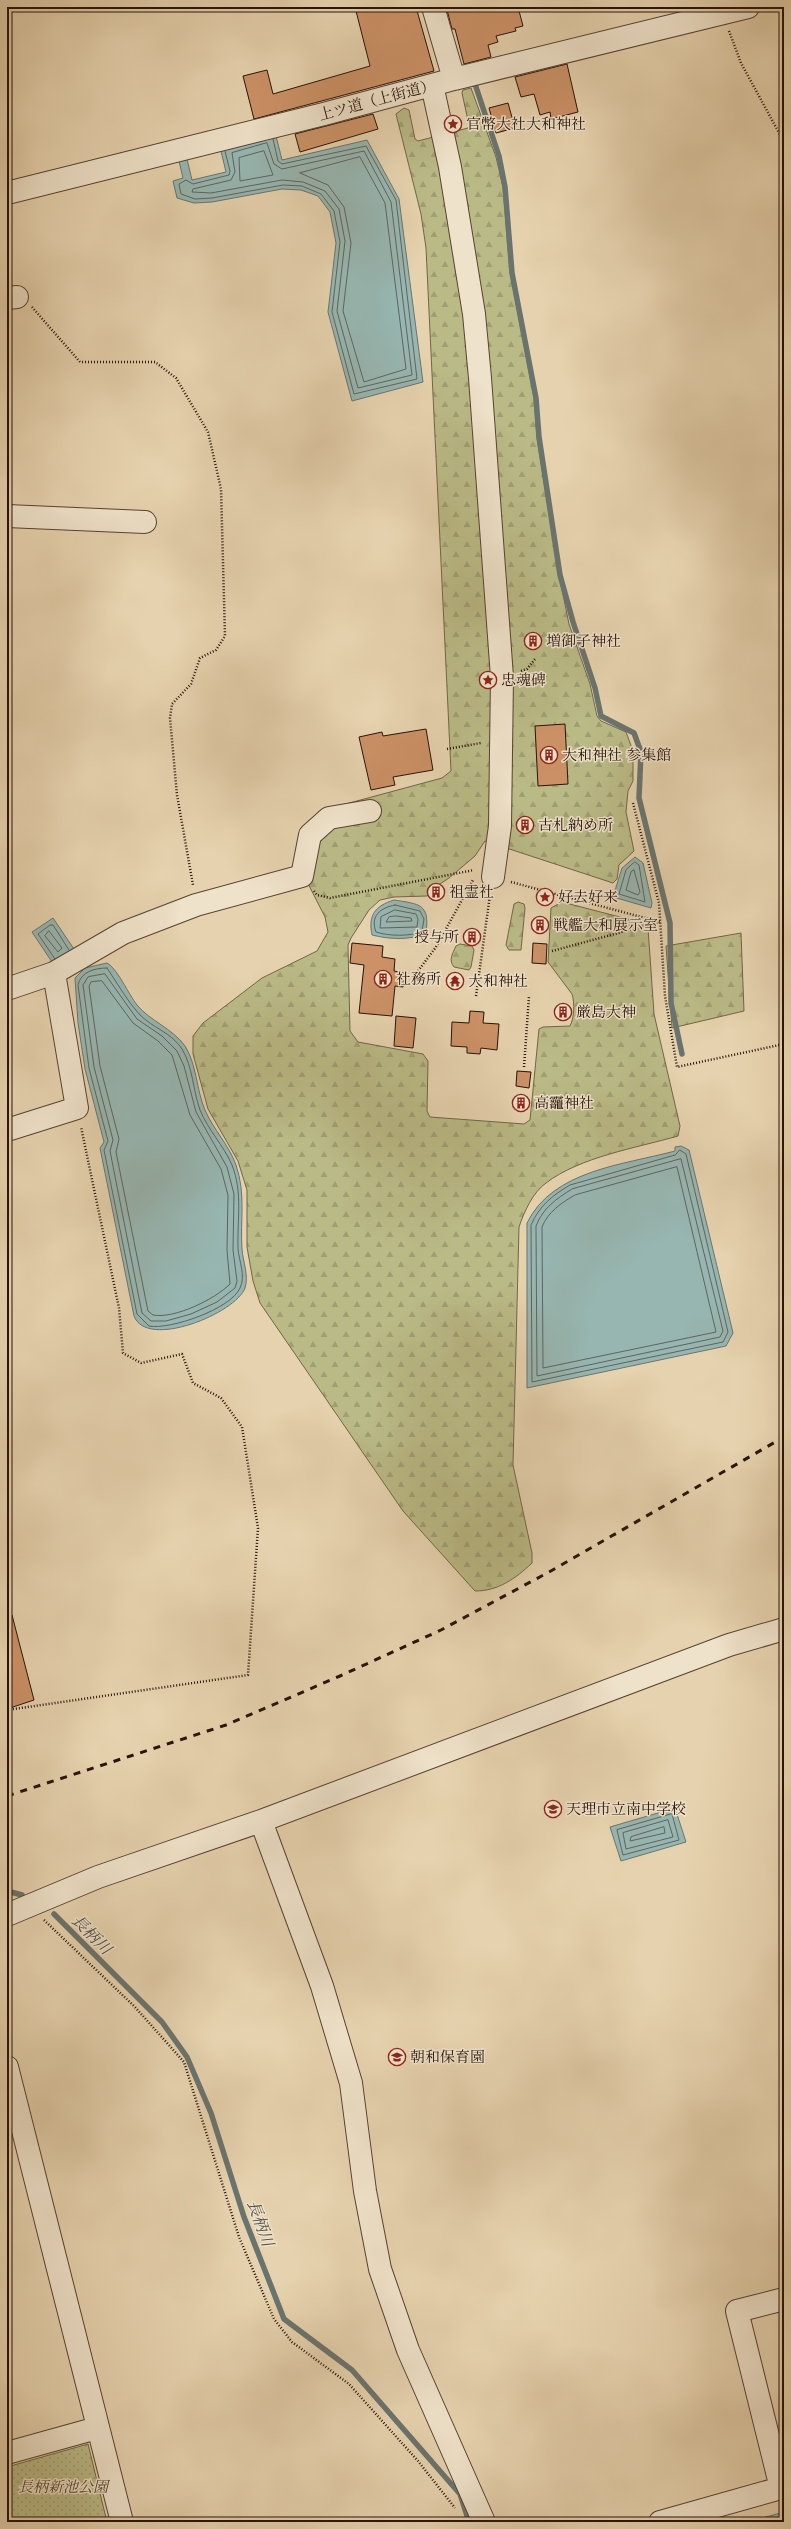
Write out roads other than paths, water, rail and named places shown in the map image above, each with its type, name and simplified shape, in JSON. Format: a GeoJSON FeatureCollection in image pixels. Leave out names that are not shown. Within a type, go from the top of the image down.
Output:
{"type":"FeatureCollection","features":[{"type":"Feature","properties":{"kind":"street"},"geometry":{"type":"LineString","coordinates":[[433,7],[454,79]]}},
{"type":"Feature","properties":{"kind":"street","name":"上ツ道（上街道）"},"geometry":{"type":"LineString","coordinates":[[7,193],[317,116],[454,79],[748,7]]}},
{"type":"Feature","properties":{"kind":"street"},"geometry":{"type":"LineString","coordinates":[[432,85],[450,167],[474,314],[502,677],[500,826],[486,874]]}},
{"type":"Feature","properties":{"kind":"street"},"geometry":{"type":"LineString","coordinates":[[7,516],[145,522]]}},
{"type":"Feature","properties":{"kind":"street"},"geometry":{"type":"LineString","coordinates":[[7,989],[54,973],[123,933],[196,905],[302,876],[310,835],[329,818],[370,811]]}},
{"type":"Feature","properties":{"kind":"street"},"geometry":{"type":"LineString","coordinates":[[7,1130],[77,1108],[54,973]]}},
{"type":"Feature","properties":{"kind":"street"},"geometry":{"type":"LineString","coordinates":[[7,1915],[98,1877],[262,1821],[729,1645],[784,1629]]}},
{"type":"Feature","properties":{"kind":"street"},"geometry":{"type":"LineString","coordinates":[[262,1821],[322,1986],[351,2083],[365,2191],[380,2268],[408,2350],[484,2522]]}},
{"type":"Feature","properties":{"kind":"street"},"geometry":{"type":"LineString","coordinates":[[7,2067],[97,2428],[122,2522]]}},
{"type":"Feature","properties":{"kind":"street"},"geometry":{"type":"LineString","coordinates":[[660,2522],[781,2488],[737,2311],[784,2299]]}},
{"type":"Feature","properties":{"kind":"street"},"geometry":{"type":"LineString","coordinates":[[7,2453],[97,2428]]}},
{"type":"Feature","properties":{"kind":"water"},"geometry":{"type":"Polygon","coordinates":[[[275,132],[282,160],[367,140],[399,199],[423,382],[352,401],[328,312],[336,243],[330,212],[318,196],[301,190],[282,189],[212,202],[194,203],[177,198],[173,181],[183,178],[178,157],[186,155],[192,180],[226,172],[220,147],[275,132]]]}},
{"type":"Feature","properties":{"kind":"water"},"geometry":{"type":"Polygon","coordinates":[[[635,857],[643,863],[652,903],[651,908],[613,897],[622,868],[635,857]]]}},
{"type":"Feature","properties":{"kind":"water"},"geometry":{"type":"Polygon","coordinates":[[[394,900],[411,903],[421,907],[426,916],[426,933],[420,936],[406,938],[385,938],[372,935],[371,922],[374,912],[387,902],[394,900]]]}},
{"type":"Feature","properties":{"kind":"water"},"geometry":{"type":"Polygon","coordinates":[[[53,918],[76,952],[54,965],[32,932],[53,918]]]}},
{"type":"Feature","properties":{"kind":"water"},"geometry":{"type":"Polygon","coordinates":[[[107,963],[115,970],[142,1011],[174,1034],[185,1046],[192,1061],[205,1110],[233,1158],[241,1186],[242,1249],[246,1279],[245,1288],[238,1298],[226,1308],[191,1324],[172,1329],[156,1329],[142,1326],[134,1316],[100,1148],[104,1142],[85,1069],[78,1023],[75,978],[85,968],[107,963]]]}},
{"type":"Feature","properties":{"kind":"water"},"geometry":{"type":"Polygon","coordinates":[[[681,1146],[689,1150],[733,1333],[726,1346],[527,1388],[527,1223],[539,1205],[554,1191],[572,1181],[591,1172],[675,1151],[675,1147],[681,1146]]]}},
{"type":"Feature","properties":{"kind":"water"},"geometry":{"type":"Polygon","coordinates":[[[675,1808],[686,1842],[621,1861],[610,1827],[675,1808]]]}},
{"type":"Feature","properties":{"kind":"water"},"geometry":{"type":"Polygon","coordinates":[[[784,2512],[784,2522],[748,2522],[784,2512]]]}},
{"type":"Feature","properties":{"kind":"waterway"},"geometry":{"type":"LineString","coordinates":[[475,84],[499,156],[505,187],[512,273],[536,398],[539,437],[560,575],[573,622],[595,688],[601,716],[634,733],[641,752],[639,798],[670,923],[671,1003],[682,1054]]}},
{"type":"Feature","properties":{"kind":"waterway","name":"長柄川"},"geometry":{"type":"LineString","coordinates":[[7,1891],[22,1895]]}},
{"type":"Feature","properties":{"kind":"waterway","name":"長柄川"},"geometry":{"type":"LineString","coordinates":[[54,1914],[162,2022],[187,2057],[211,2113],[244,2217],[284,2319],[352,2370],[460,2494],[469,2522]]}},
{"type":"Feature","properties":{"kind":"railway"},"geometry":{"type":"LineString","coordinates":[[7,1796],[226,1725],[340,1676],[441,1630],[549,1572],[784,1437]]}},
{"type":"Feature","properties":{"kind":"place","name":"官幣大社大和神社"},"geometry":{"type":"Point","coordinates":[453,124]}},
{"type":"Feature","properties":{"kind":"place","name":"増御子神社"},"geometry":{"type":"Point","coordinates":[533,641]}},
{"type":"Feature","properties":{"kind":"place","name":"忠魂碑"},"geometry":{"type":"Point","coordinates":[488,680]}},
{"type":"Feature","properties":{"kind":"place","name":"大和神社 参集館"},"geometry":{"type":"Point","coordinates":[549,755]}},
{"type":"Feature","properties":{"kind":"place","name":"古札納め所"},"geometry":{"type":"Point","coordinates":[525,825]}},
{"type":"Feature","properties":{"kind":"place","name":"祖霊社"},"geometry":{"type":"Point","coordinates":[436,892]}},
{"type":"Feature","properties":{"kind":"place","name":"好去好来"},"geometry":{"type":"Point","coordinates":[545,897]}},
{"type":"Feature","properties":{"kind":"place","name":"戦艦大和展示室"},"geometry":{"type":"Point","coordinates":[540,925]}},
{"type":"Feature","properties":{"kind":"place","name":"授与所"},"geometry":{"type":"Point","coordinates":[472,937]}},
{"type":"Feature","properties":{"kind":"place","name":"社務所"},"geometry":{"type":"Point","coordinates":[383,979]}},
{"type":"Feature","properties":{"kind":"place","name":"大和神社"},"geometry":{"type":"Point","coordinates":[455,981]}},
{"type":"Feature","properties":{"kind":"place","name":"厳島大神"},"geometry":{"type":"Point","coordinates":[563,1012]}},
{"type":"Feature","properties":{"kind":"place","name":"高龗神社"},"geometry":{"type":"Point","coordinates":[521,1103]}},
{"type":"Feature","properties":{"kind":"place","name":"天理市立南中学校"},"geometry":{"type":"Point","coordinates":[553,1809]}},
{"type":"Feature","properties":{"kind":"place","name":"朝和保育園"},"geometry":{"type":"Point","coordinates":[397,2057]}},
{"type":"Feature","properties":{"kind":"park label","name":"長柄新池公園"},"geometry":{"type":"Point","coordinates":[63,2487]}}]}
